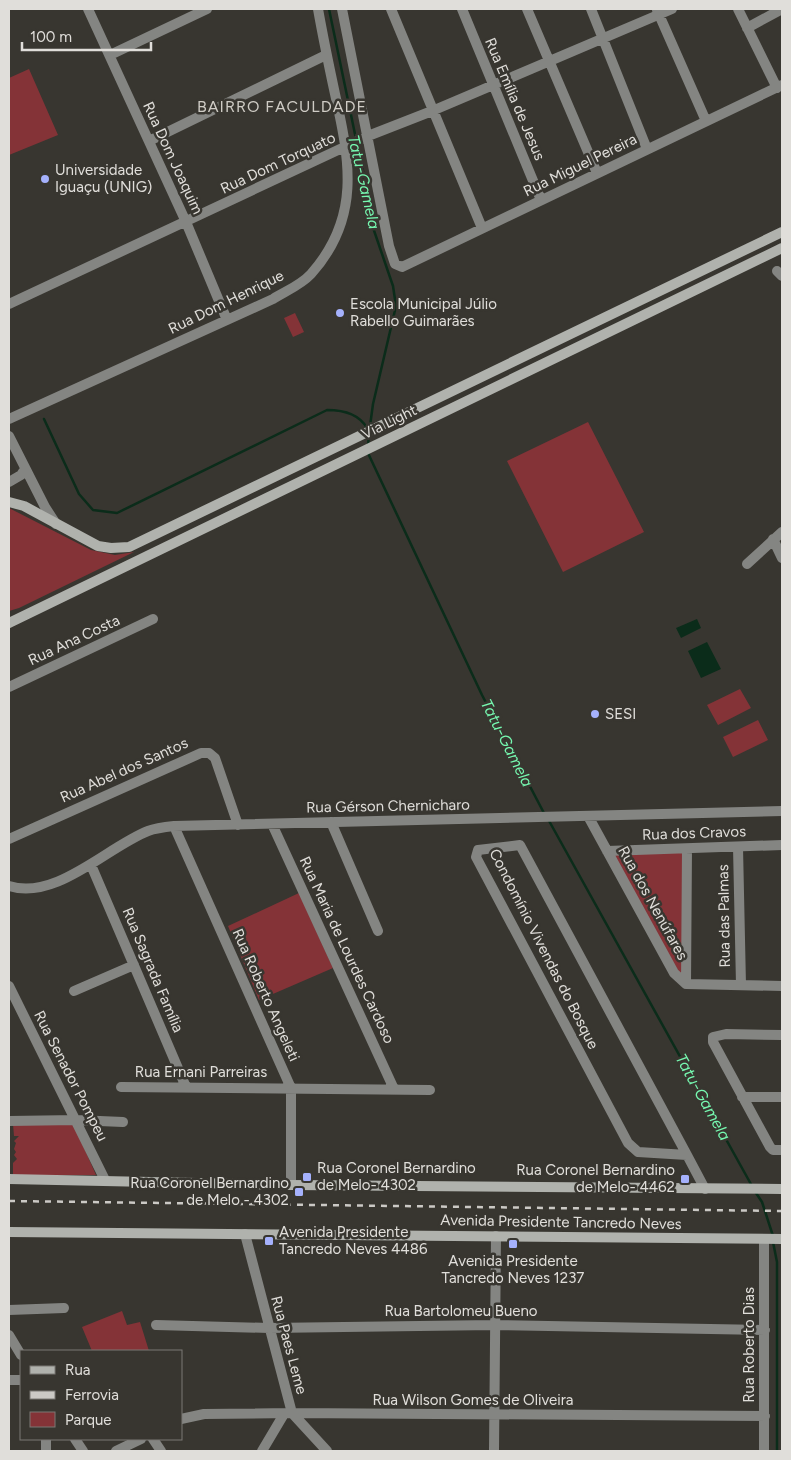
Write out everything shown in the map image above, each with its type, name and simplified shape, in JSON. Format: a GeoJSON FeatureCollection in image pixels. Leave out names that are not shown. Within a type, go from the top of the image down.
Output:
{"type":"FeatureCollection","features":[{"type":"Feature","properties":{"kind":"street","name":"Rua Dom Joaquim"},"geometry":{"type":"LineString","coordinates":[[88,9],[186,222],[227,320]]}},
{"type":"Feature","properties":{"kind":"street"},"geometry":{"type":"LineString","coordinates":[[110,55],[207,9]]}},
{"type":"Feature","properties":{"kind":"street","name":"Rua Dom Henrique"},"geometry":{"type":"LineString","coordinates":[[9,419],[227,320],[298,284],[310,274],[328,251],[338,232],[345,209],[349,171],[349,146],[326,55],[318,9]]}},
{"type":"Feature","properties":{"kind":"street"},"geometry":{"type":"LineString","coordinates":[[342,9],[365,138]]}},
{"type":"Feature","properties":{"kind":"street"},"geometry":{"type":"LineString","coordinates":[[391,9],[432,112],[482,228]]}},
{"type":"Feature","properties":{"kind":"street","name":"Rua Emília de Jesus"},"geometry":{"type":"LineString","coordinates":[[462,9],[541,200]]}},
{"type":"Feature","properties":{"kind":"street"},"geometry":{"type":"LineString","coordinates":[[527,9],[597,173]]}},
{"type":"Feature","properties":{"kind":"street"},"geometry":{"type":"LineString","coordinates":[[591,9],[647,149]]}},
{"type":"Feature","properties":{"kind":"street","name":"Rua Dom Torquato"},"geometry":{"type":"LineString","coordinates":[[9,304],[365,138],[432,112],[603,39],[658,12],[672,9]]}},
{"type":"Feature","properties":{"kind":"street"},"geometry":{"type":"LineString","coordinates":[[738,9],[779,86]]}},
{"type":"Feature","properties":{"kind":"street"},"geometry":{"type":"LineString","coordinates":[[747,28],[782,9]]}},
{"type":"Feature","properties":{"kind":"street"},"geometry":{"type":"LineString","coordinates":[[658,12],[706,121]]}},
{"type":"Feature","properties":{"kind":"street"},"geometry":{"type":"LineString","coordinates":[[149,141],[326,55]]}},
{"type":"Feature","properties":{"kind":"street","name":"Rua Miguel Pereira"},"geometry":{"type":"LineString","coordinates":[[365,138],[393,260],[398,266],[402,266],[779,86]]}},
{"type":"Feature","properties":{"kind":"street","name":"Via Light"},"geometry":{"type":"LineString","coordinates":[[9,502],[24,506],[98,546],[111,548],[129,547],[782,232]]}},
{"type":"Feature","properties":{"kind":"street","name":"Via Light"},"geometry":{"type":"LineString","coordinates":[[9,623],[782,248]]}},
{"type":"Feature","properties":{"kind":"street"},"geometry":{"type":"LineString","coordinates":[[9,436],[45,507],[57,525]]}},
{"type":"Feature","properties":{"kind":"street"},"geometry":{"type":"LineString","coordinates":[[9,482],[20,475],[25,468]]}},
{"type":"Feature","properties":{"kind":"street"},"geometry":{"type":"LineString","coordinates":[[747,564],[782,532]]}},
{"type":"Feature","properties":{"kind":"street"},"geometry":{"type":"LineString","coordinates":[[773,539],[782,558]]}},
{"type":"Feature","properties":{"kind":"street","name":"Rua Ana Costa"},"geometry":{"type":"LineString","coordinates":[[9,687],[153,619]]}},
{"type":"Feature","properties":{"kind":"street","name":"Rua Abel dos Santos"},"geometry":{"type":"LineString","coordinates":[[9,839],[201,753],[209,753],[215,758],[238,825]]}},
{"type":"Feature","properties":{"kind":"street","name":"Rua Gérson Chernicharo"},"geometry":{"type":"LineString","coordinates":[[9,886],[23,889],[35,888],[91,865],[140,835],[158,828],[174,826],[782,811]]}},
{"type":"Feature","properties":{"kind":"street","name":"Rua dos Nenúfares"},"geometry":{"type":"LineString","coordinates":[[588,816],[674,973],[686,984]]}},
{"type":"Feature","properties":{"kind":"street"},"geometry":{"type":"LineString","coordinates":[[331,822],[378,931]]}},
{"type":"Feature","properties":{"kind":"street","name":"Rua Maria de Lourdes Cardoso"},"geometry":{"type":"LineString","coordinates":[[272,824],[394,1089]]}},
{"type":"Feature","properties":{"kind":"street","name":"Rua Roberto Angeleti"},"geometry":{"type":"LineString","coordinates":[[174,826],[291,1088],[291,1185]]}},
{"type":"Feature","properties":{"kind":"street","name":"Condomínio Vivendas do Bosque"},"geometry":{"type":"LineString","coordinates":[[688,1155],[638,1152],[628,1143],[476,857],[478,850],[520,845],[688,1155],[705,1189]]}},
{"type":"Feature","properties":{"kind":"street","name":"Rua dos Cravos"},"geometry":{"type":"LineString","coordinates":[[608,851],[782,846]]}},
{"type":"Feature","properties":{"kind":"street","name":"Rua das Palmas"},"geometry":{"type":"LineString","coordinates":[[738,847],[741,985]]}},
{"type":"Feature","properties":{"kind":"street"},"geometry":{"type":"LineString","coordinates":[[687,849],[686,984],[782,986]]}},
{"type":"Feature","properties":{"kind":"street","name":"Rua Sagrada Família"},"geometry":{"type":"LineString","coordinates":[[91,865],[186,1087]]}},
{"type":"Feature","properties":{"kind":"street"},"geometry":{"type":"LineString","coordinates":[[74,991],[134,964]]}},
{"type":"Feature","properties":{"kind":"street","name":"Rua Senador Pompeu"},"geometry":{"type":"LineString","coordinates":[[9,986],[105,1180]]}},
{"type":"Feature","properties":{"kind":"street"},"geometry":{"type":"LineString","coordinates":[[777,1150],[742,1097],[716,1047],[713,1037],[718,1034],[782,1035]]}},
{"type":"Feature","properties":{"kind":"street","name":"Rua Ernani Parreiras"},"geometry":{"type":"LineString","coordinates":[[121,1087],[430,1090]]}},
{"type":"Feature","properties":{"kind":"street"},"geometry":{"type":"LineString","coordinates":[[742,1097],[782,1097]]}},
{"type":"Feature","properties":{"kind":"street"},"geometry":{"type":"LineString","coordinates":[[9,1121],[76,1120],[123,1122]]}},
{"type":"Feature","properties":{"kind":"street"},"geometry":{"type":"LineString","coordinates":[[9,1179],[291,1185],[782,1190]]}},
{"type":"Feature","properties":{"kind":"street","name":"Avenida Presidente Tancredo Neves"},"geometry":{"type":"LineString","coordinates":[[9,1232],[782,1239]]}},
{"type":"Feature","properties":{"kind":"street","name":"Rua Paes Leme"},"geometry":{"type":"LineString","coordinates":[[245,1234],[288,1414],[328,1451]]}},
{"type":"Feature","properties":{"kind":"street"},"geometry":{"type":"LineString","coordinates":[[494,1451],[496,1236]]}},
{"type":"Feature","properties":{"kind":"street","name":"Rua Roberto Dias"},"geometry":{"type":"LineString","coordinates":[[764,1451],[766,1239]]}},
{"type":"Feature","properties":{"kind":"street"},"geometry":{"type":"LineString","coordinates":[[9,1310],[64,1308]]}},
{"type":"Feature","properties":{"kind":"street","name":"Rua Bartolomeu Bueno"},"geometry":{"type":"LineString","coordinates":[[156,1325],[268,1328],[494,1325],[765,1330]]}},
{"type":"Feature","properties":{"kind":"street"},"geometry":{"type":"LineString","coordinates":[[9,1335],[20,1352]]}},
{"type":"Feature","properties":{"kind":"street","name":"Rua Wilson Gomes de Oliveira"},"geometry":{"type":"LineString","coordinates":[[182,1419],[204,1414],[765,1416]]}},
{"type":"Feature","properties":{"kind":"street"},"geometry":{"type":"LineString","coordinates":[[262,1451],[288,1414]]}},
{"type":"Feature","properties":{"kind":"street"},"geometry":{"type":"LineString","coordinates":[[76,1440],[83,1451]]}},
{"type":"Feature","properties":{"kind":"street"},"geometry":{"type":"LineString","coordinates":[[116,1451],[139,1440]]}},
{"type":"Feature","properties":{"kind":"street"},"geometry":{"type":"LineString","coordinates":[[154,1440],[161,1451]]}},
{"type":"Feature","properties":{"kind":"green space"},"geometry":{"type":"Polygon","coordinates":[[[29,69],[58,135],[9,155],[9,78],[29,69]]]}},
{"type":"Feature","properties":{"kind":"green space"},"geometry":{"type":"Polygon","coordinates":[[[295,313],[304,332],[293,337],[284,318],[295,313]]]}},
{"type":"Feature","properties":{"kind":"green space"},"geometry":{"type":"Polygon","coordinates":[[[588,422],[644,532],[563,572],[507,461],[588,422]]]}},
{"type":"Feature","properties":{"kind":"green space"},"geometry":{"type":"Polygon","coordinates":[[[9,508],[91,550],[115,555],[134,552],[19,608],[9,611],[9,508]]]}},
{"type":"Feature","properties":{"kind":"green space"},"geometry":{"type":"Polygon","coordinates":[[[740,689],[751,708],[718,725],[707,705],[740,689]]]}},
{"type":"Feature","properties":{"kind":"green space"},"geometry":{"type":"Polygon","coordinates":[[[758,720],[768,740],[733,757],[723,737],[758,720]]]}},
{"type":"Feature","properties":{"kind":"green space"},"geometry":{"type":"Polygon","coordinates":[[[684,851],[684,981],[610,853],[684,851]]]}},
{"type":"Feature","properties":{"kind":"green space"},"geometry":{"type":"Polygon","coordinates":[[[299,893],[333,968],[259,1000],[228,926],[299,893]]]}},
{"type":"Feature","properties":{"kind":"green space"},"geometry":{"type":"Polygon","coordinates":[[[73,1123],[96,1175],[13,1175],[13,1163],[17,1159],[14,1155],[16,1143],[14,1141],[19,1136],[14,1136],[13,1124],[73,1123]]]}},
{"type":"Feature","properties":{"kind":"green space"},"geometry":{"type":"Polygon","coordinates":[[[122,1311],[127,1325],[140,1322],[149,1350],[92,1350],[82,1327],[122,1311]]]}},
{"type":"Feature","properties":{"kind":"shaded area"},"geometry":{"type":"Polygon","coordinates":[[[697,619],[701,628],[681,638],[676,628],[697,619]]]}},
{"type":"Feature","properties":{"kind":"shaded area"},"geometry":{"type":"Polygon","coordinates":[[[707,642],[721,669],[701,678],[688,651],[707,642]]]}},
{"type":"Feature","properties":{"kind":"waterway","name":"Tatu-Gamela"},"geometry":{"type":"LineString","coordinates":[[329,9],[356,139]]}},
{"type":"Feature","properties":{"kind":"waterway","name":"Tatu-Gamela"},"geometry":{"type":"LineString","coordinates":[[358,145],[361,155],[368,213],[393,286],[396,306],[373,404],[370,426]]}},
{"type":"Feature","properties":{"kind":"waterway"},"geometry":{"type":"LineString","coordinates":[[44,419],[79,494],[93,510],[117,513],[327,410],[339,411],[355,416],[367,428]]}},
{"type":"Feature","properties":{"kind":"waterway","name":"Tatu-Gamela"},"geometry":{"type":"LineString","coordinates":[[368,446],[369,434]]}},
{"type":"Feature","properties":{"kind":"waterway","name":"Tatu-Gamela"},"geometry":{"type":"LineString","coordinates":[[367,451],[482,695],[545,815]]}},
{"type":"Feature","properties":{"kind":"waterway","name":"Tatu-Gamela"},"geometry":{"type":"LineString","coordinates":[[548,819],[752,1186]]}},
{"type":"Feature","properties":{"kind":"waterway","name":"Tatu-Gamela"},"geometry":{"type":"LineString","coordinates":[[756,1193],[762,1202],[773,1236]]}},
{"type":"Feature","properties":{"kind":"waterway","name":"Tatu-Gamela"},"geometry":{"type":"LineString","coordinates":[[773,1242],[777,1262],[777,1451]]}},
{"type":"Feature","properties":{"kind":"railway"},"geometry":{"type":"LineString","coordinates":[[9,1201],[782,1211]]}},
{"type":"Feature","properties":{"kind":"place","name":"Universidade Iguaçu (UNIG)"},"geometry":{"type":"Point","coordinates":[45,179]}},
{"type":"Feature","properties":{"kind":"place","name":"Escola Municipal Júlio Rabello Guimarães"},"geometry":{"type":"Point","coordinates":[340,313]}},
{"type":"Feature","properties":{"kind":"place","name":"SESI"},"geometry":{"type":"Point","coordinates":[595,714]}},
{"type":"Feature","properties":{"kind":"place","name":"Rua Coronel Bernardino de Melo- 4302"},"geometry":{"type":"Point","coordinates":[307,1177]}},
{"type":"Feature","properties":{"kind":"place","name":"Rua Coronel Bernardino de Melo- 4462"},"geometry":{"type":"Point","coordinates":[685,1179]}},
{"type":"Feature","properties":{"kind":"place","name":"Rua Coronel Bernardino de Melo - 4302"},"geometry":{"type":"Point","coordinates":[299,1192]}},
{"type":"Feature","properties":{"kind":"place","name":"Avenida Presidente Tancredo Neves 4486"},"geometry":{"type":"Point","coordinates":[269,1241]}},
{"type":"Feature","properties":{"kind":"place","name":"Avenida Presidente Tancredo Neves 1237"},"geometry":{"type":"Point","coordinates":[513,1244]}},
{"type":"Feature","properties":{"kind":"district","name":"BAIRRO FACULDADE"},"geometry":{"type":"Point","coordinates":[282,106]}}]}
